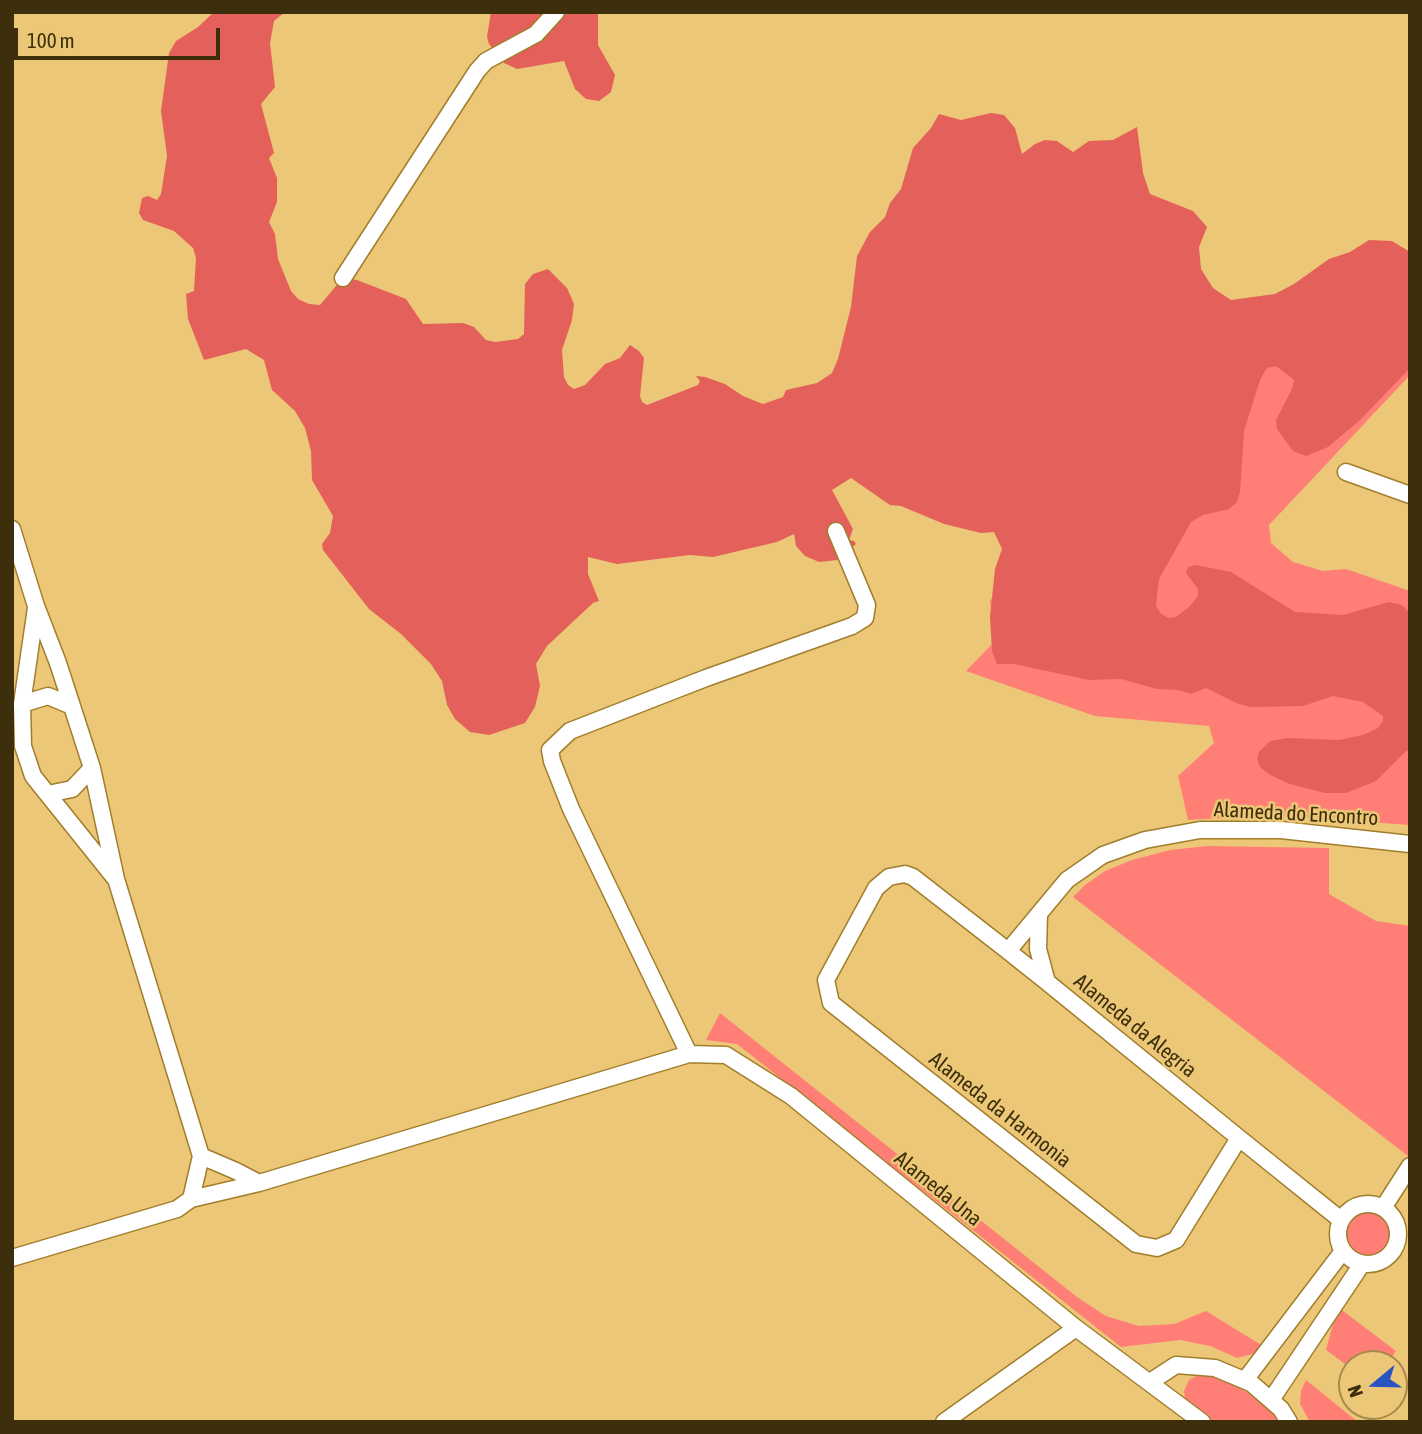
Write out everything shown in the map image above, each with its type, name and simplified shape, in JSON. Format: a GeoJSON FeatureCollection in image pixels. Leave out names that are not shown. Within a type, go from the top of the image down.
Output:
{"type":"FeatureCollection","features":[{"type":"Feature","properties":{"kind":"street"},"geometry":{"type":"LineString","coordinates":[[343,278],[477,71],[486,61],[536,34],[556,12]]}},
{"type":"Feature","properties":{"kind":"street"},"geometry":{"type":"LineString","coordinates":[[1346,472],[1410,495]]}},
{"type":"Feature","properties":{"kind":"street"},"geometry":{"type":"LineString","coordinates":[[12,529],[92,768],[116,879],[201,1156],[191,1199]]}},
{"type":"Feature","properties":{"kind":"street"},"geometry":{"type":"LineString","coordinates":[[689,1054],[571,809],[550,750],[570,731],[706,678],[852,626],[865,618],[867,605],[836,531]]}},
{"type":"Feature","properties":{"kind":"street"},"geometry":{"type":"LineString","coordinates":[[36,606],[22,704],[23,746],[33,776],[116,879]]}},
{"type":"Feature","properties":{"kind":"street"},"geometry":{"type":"LineString","coordinates":[[22,704],[48,696],[72,706]]}},
{"type":"Feature","properties":{"kind":"street"},"geometry":{"type":"LineString","coordinates":[[48,794],[72,789],[92,768]]}},
{"type":"Feature","properties":{"kind":"street","name":"Alameda do Encontro"},"geometry":{"type":"LineString","coordinates":[[1008,951],[1067,880],[1103,855],[1145,840],[1200,830],[1281,830],[1410,844]]}},
{"type":"Feature","properties":{"kind":"street","name":"Alameda da Alegria"},"geometry":{"type":"LineString","coordinates":[[897,874],[914,877],[1341,1220]]}},
{"type":"Feature","properties":{"kind":"street","name":"Alameda da Harmonia"},"geometry":{"type":"LineString","coordinates":[[897,874],[876,888],[826,980],[831,1003],[1136,1244],[1157,1248],[1176,1240],[1239,1138]]}},
{"type":"Feature","properties":{"kind":"street"},"geometry":{"type":"LineString","coordinates":[[1040,915],[1038,950],[1048,982]]}},
{"type":"Feature","properties":{"kind":"street","name":"Alameda Una"},"geometry":{"type":"LineString","coordinates":[[12,1258],[177,1209],[191,1199],[259,1183],[689,1054],[726,1055],[791,1096],[1076,1328],[1202,1422]]}},
{"type":"Feature","properties":{"kind":"street"},"geometry":{"type":"LineString","coordinates":[[201,1156],[259,1183]]}},
{"type":"Feature","properties":{"kind":"street"},"geometry":{"type":"LineString","coordinates":[[1383,1208],[1410,1166]]}},
{"type":"Feature","properties":{"kind":"street"},"geometry":{"type":"LineString","coordinates":[[1359,1205],[1383,1208],[1394,1220],[1398,1236],[1388,1256],[1376,1263],[1362,1264],[1348,1257],[1338,1236],[1341,1220],[1359,1205]]}},
{"type":"Feature","properties":{"kind":"street"},"geometry":{"type":"LineString","coordinates":[[1245,1380],[1343,1251]]}},
{"type":"Feature","properties":{"kind":"street"},"geometry":{"type":"LineString","coordinates":[[1270,1400],[1362,1264]]}},
{"type":"Feature","properties":{"kind":"street"},"geometry":{"type":"LineString","coordinates":[[1299,1309],[1321,1325]]}},
{"type":"Feature","properties":{"kind":"street"},"geometry":{"type":"LineString","coordinates":[[944,1422],[1076,1328]]}},
{"type":"Feature","properties":{"kind":"street"},"geometry":{"type":"LineString","coordinates":[[1268,1349],[1270,1361],[1281,1370],[1291,1369]]}},
{"type":"Feature","properties":{"kind":"street"},"geometry":{"type":"LineString","coordinates":[[1150,1382],[1177,1365],[1215,1368],[1245,1380],[1281,1409],[1289,1422]]}},
{"type":"Feature","properties":{"kind":"shaded area"},"geometry":{"type":"Polygon","coordinates":[[[214,12],[285,12],[274,21],[270,43],[275,87],[261,104],[274,153],[269,158],[277,178],[277,202],[269,222],[275,234],[278,259],[291,291],[298,299],[320,305],[341,280],[357,280],[406,299],[423,324],[463,323],[474,327],[486,340],[495,342],[518,339],[524,334],[525,284],[533,274],[548,269],[567,288],[574,304],[572,320],[562,350],[564,377],[568,385],[574,389],[585,385],[605,364],[620,358],[630,345],[644,358],[640,396],[642,402],[647,405],[698,385],[700,381],[696,376],[725,384],[743,396],[763,404],[783,397],[786,390],[817,383],[832,373],[851,307],[857,256],[870,232],[885,217],[890,203],[901,189],[913,148],[931,128],[939,114],[961,120],[991,113],[1004,115],[1015,128],[1022,154],[1045,140],[1057,141],[1073,152],[1089,141],[1113,140],[1137,127],[1143,173],[1150,194],[1193,211],[1207,227],[1199,247],[1201,269],[1213,288],[1231,300],[1275,294],[1329,259],[1350,252],[1369,240],[1392,241],[1410,252],[1410,368],[1360,420],[1328,447],[1306,456],[1293,451],[1277,429],[1276,420],[1294,380],[1276,366],[1267,368],[1260,380],[1244,431],[1237,502],[1229,509],[1203,515],[1191,522],[1159,579],[1156,606],[1161,614],[1169,618],[1176,617],[1189,607],[1198,596],[1198,589],[1186,573],[1188,567],[1196,565],[1231,572],[1295,612],[1343,615],[1389,602],[1402,605],[1410,613],[1410,750],[1376,781],[1346,793],[1325,793],[1290,784],[1270,775],[1260,767],[1257,759],[1259,752],[1270,741],[1287,738],[1339,740],[1363,735],[1378,728],[1383,716],[1363,702],[1333,696],[1303,706],[1251,707],[1236,703],[1206,688],[1191,694],[1179,690],[1157,689],[1121,679],[1089,680],[1014,664],[997,664],[992,651],[990,617],[995,569],[1002,549],[994,532],[981,533],[944,524],[901,506],[890,505],[851,478],[832,490],[853,529],[849,540],[856,544],[837,560],[819,562],[805,556],[796,546],[794,534],[777,542],[713,557],[690,555],[617,564],[588,557],[588,574],[599,601],[593,603],[547,646],[536,664],[540,686],[535,707],[525,723],[489,735],[470,732],[455,719],[447,705],[442,681],[431,664],[401,634],[369,609],[323,550],[322,544],[330,533],[333,516],[312,480],[311,451],[305,428],[295,411],[272,390],[264,360],[246,349],[204,360],[188,319],[186,294],[194,291],[196,258],[193,248],[174,231],[143,220],[139,213],[142,198],[148,196],[157,200],[161,194],[167,156],[161,111],[169,53],[176,41],[198,27],[214,12]]]}},
{"type":"Feature","properties":{"kind":"shaded area"},"geometry":{"type":"Polygon","coordinates":[[[491,12],[598,12],[598,45],[615,75],[611,92],[599,101],[586,99],[575,89],[564,61],[517,69],[504,63],[489,44],[487,37],[491,12]]]}},
{"type":"Feature","properties":{"kind":"shaded area"},"geometry":{"type":"Polygon","coordinates":[[[1410,261],[1410,375],[1269,525],[1271,543],[1293,562],[1323,571],[1346,569],[1410,591],[1410,825],[1270,815],[1188,820],[1178,776],[1214,743],[1209,726],[1095,716],[966,671],[995,641],[990,601],[1029,547],[1366,286],[1410,261]]]}},
{"type":"Feature","properties":{"kind":"shaded area"},"geometry":{"type":"Polygon","coordinates":[[[1207,846],[1329,848],[1329,894],[1376,921],[1410,926],[1408,1156],[1073,897],[1105,871],[1132,860],[1170,850],[1207,846]]]}},
{"type":"Feature","properties":{"kind":"shaded area"},"geometry":{"type":"Polygon","coordinates":[[[720,1013],[1077,1297],[1106,1316],[1139,1326],[1174,1324],[1206,1311],[1263,1346],[1253,1354],[1237,1358],[1210,1346],[1180,1340],[1121,1347],[737,1044],[706,1040],[720,1013]]]}},
{"type":"Feature","properties":{"kind":"shaded area"},"geometry":{"type":"Polygon","coordinates":[[[1368,1212],[1383,1219],[1390,1234],[1383,1249],[1368,1256],[1353,1249],[1346,1234],[1353,1219],[1368,1212]]]}},
{"type":"Feature","properties":{"kind":"shaded area"},"geometry":{"type":"Polygon","coordinates":[[[1339,1308],[1395,1350],[1338,1350],[1338,1359],[1326,1350],[1339,1308]]]}},
{"type":"Feature","properties":{"kind":"shaded area"},"geometry":{"type":"Polygon","coordinates":[[[1200,1374],[1232,1383],[1260,1401],[1281,1422],[1213,1422],[1185,1398],[1184,1391],[1189,1380],[1200,1374]]]}},
{"type":"Feature","properties":{"kind":"shaded area"},"geometry":{"type":"Polygon","coordinates":[[[1306,1380],[1338,1406],[1338,1420],[1358,1422],[1310,1422],[1300,1404],[1301,1391],[1306,1380]]]}}]}
